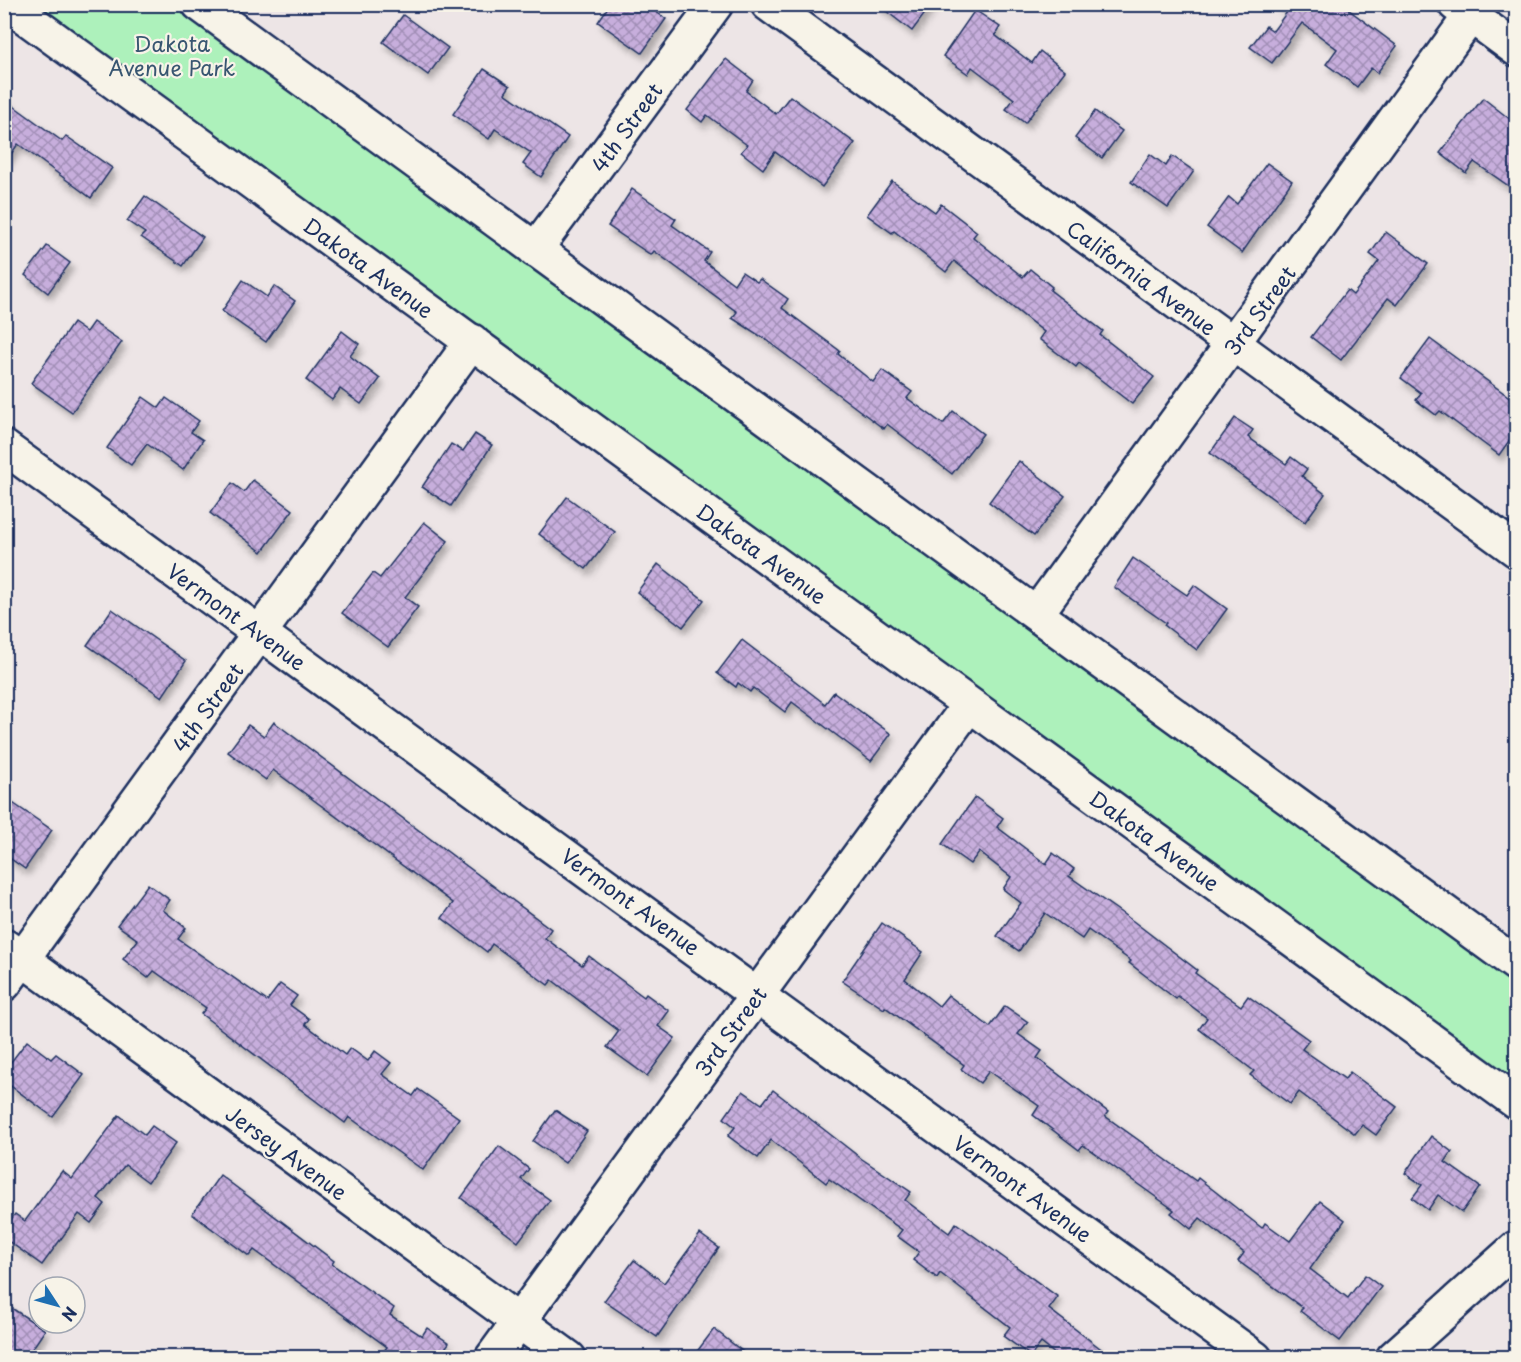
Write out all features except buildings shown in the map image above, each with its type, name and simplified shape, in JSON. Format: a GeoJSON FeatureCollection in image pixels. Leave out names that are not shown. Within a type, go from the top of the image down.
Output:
{"type":"FeatureCollection","features":[{"type":"Feature","properties":{"kind":"street","name":"Dakota Avenue"},"geometry":{"type":"LineString","coordinates":[[7,4],[1516,1102]]}},
{"type":"Feature","properties":{"kind":"street"},"geometry":{"type":"LineString","coordinates":[[199,4],[1516,964]]}},
{"type":"Feature","properties":{"kind":"street","name":"4th Street"},"geometry":{"type":"LineString","coordinates":[[536,249],[716,4]]}},
{"type":"Feature","properties":{"kind":"street","name":"California Avenue"},"geometry":{"type":"LineString","coordinates":[[768,4],[1516,550]]}},
{"type":"Feature","properties":{"kind":"street"},"geometry":{"type":"LineString","coordinates":[[1469,8],[1516,49]]}},
{"type":"Feature","properties":{"kind":"street","name":"3rd Street"},"geometry":{"type":"LineString","coordinates":[[1037,613],[1235,345],[1469,8]]}},
{"type":"Feature","properties":{"kind":"street","name":"4th Street"},"geometry":{"type":"LineString","coordinates":[[10,963],[261,633],[472,341]]}},
{"type":"Feature","properties":{"kind":"street","name":"Vermont Avenue"},"geometry":{"type":"LineString","coordinates":[[4,447],[758,993],[1255,1358]]}},
{"type":"Feature","properties":{"kind":"street","name":"3rd Street"},"geometry":{"type":"LineString","coordinates":[[492,1358],[969,705]]}},
{"type":"Feature","properties":{"kind":"street","name":"Jersey Avenue"},"geometry":{"type":"LineString","coordinates":[[10,963],[569,1358]]}},
{"type":"Feature","properties":{"kind":"street"},"geometry":{"type":"LineString","coordinates":[[1393,1358],[1516,1248]]}},
{"type":"Feature","properties":{"kind":"green space","name":"Dakota Avenue Park"},"geometry":{"type":"Polygon","coordinates":[[[26,5],[179,5],[1516,979],[1516,1088],[26,5]]]}}]}
